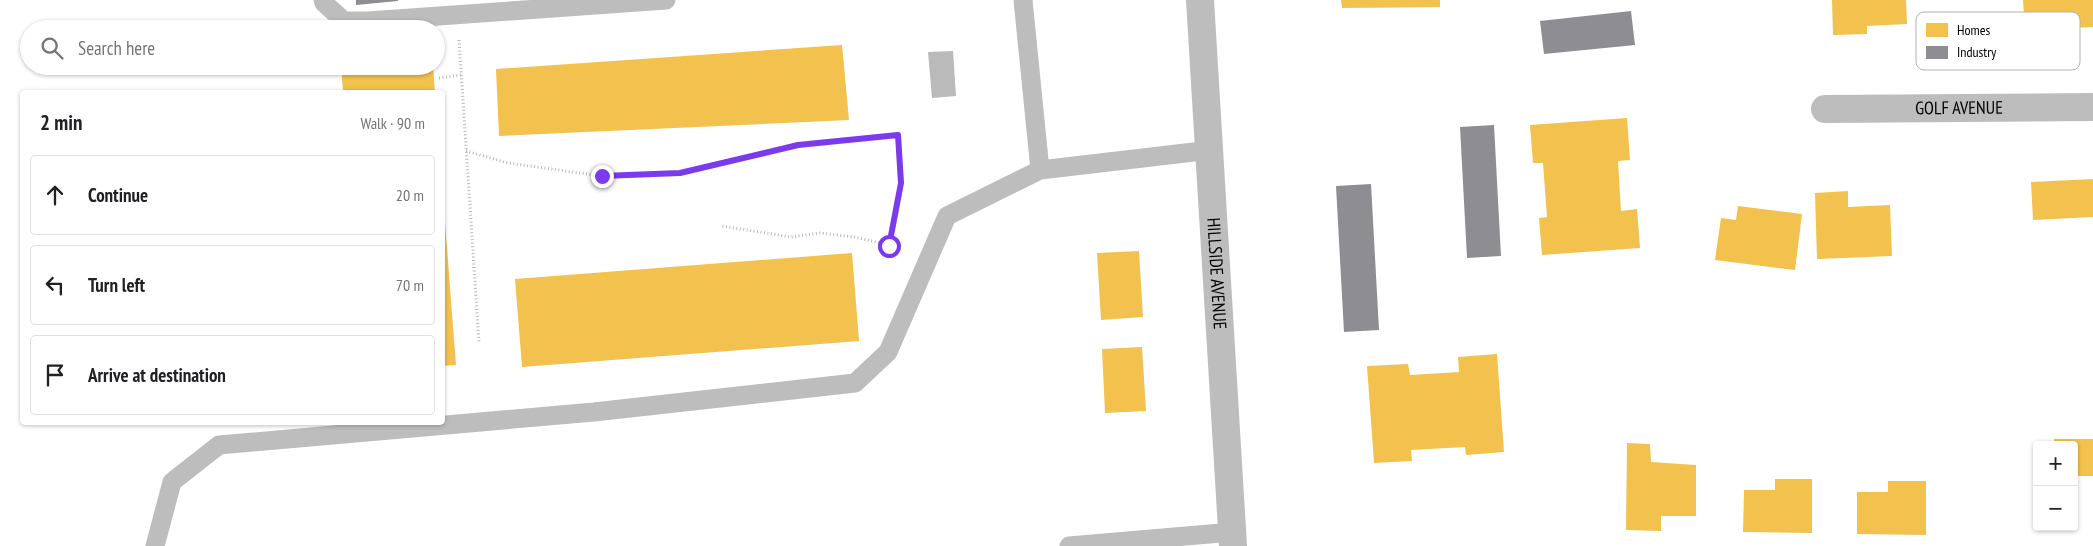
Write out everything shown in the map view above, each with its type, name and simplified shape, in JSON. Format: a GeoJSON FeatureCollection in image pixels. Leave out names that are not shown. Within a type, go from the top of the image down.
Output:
{"type":"FeatureCollection","features":[{"type":"Feature","properties":{"kind":"street","name":"HILLSIDE AVENUE"},"geometry":{"type":"LineString","coordinates":[[1200,0],[1211,150],[1233,539]]}},
{"type":"Feature","properties":{"kind":"street","name":"GOLF AVENUE"},"geometry":{"type":"LineString","coordinates":[[1825,109],[2093,106]]}},
{"type":"Feature","properties":{"kind":"lane"},"geometry":{"type":"LineString","coordinates":[[323,0],[343,20]]}},
{"type":"Feature","properties":{"kind":"lane"},"geometry":{"type":"LineString","coordinates":[[360,20],[666,0]]}},
{"type":"Feature","properties":{"kind":"lane"},"geometry":{"type":"LineString","coordinates":[[1023,0],[1040,170]]}},
{"type":"Feature","properties":{"kind":"lane"},"geometry":{"type":"LineString","coordinates":[[156,546],[172,482],[220,446],[594,412],[855,383],[888,352],[947,216],[1040,170],[1211,150]]}},
{"type":"Feature","properties":{"kind":"lane"},"geometry":{"type":"LineString","coordinates":[[1069,546],[1233,539]]}},
{"type":"Feature","properties":{"kind":"path"},"geometry":{"type":"LineString","coordinates":[[457,14],[479,342]]}},
{"type":"Feature","properties":{"kind":"path"},"geometry":{"type":"LineString","coordinates":[[439,78],[461,75]]}},
{"type":"Feature","properties":{"kind":"path"},"geometry":{"type":"LineString","coordinates":[[466,151],[508,163],[602,176],[660,174],[680,173],[798,145],[898,135],[901,183],[889,246],[854,237],[820,234],[792,237],[722,226]]}},
{"type":"Feature","properties":{"kind":"shaded area"},"geometry":{"type":"Polygon","coordinates":[[[953,51],[956,96],[932,98],[928,52],[953,51]]]}},
{"type":"Feature","properties":{"kind":"building: Homes"},"geometry":{"type":"Polygon","coordinates":[[[1341,0],[1440,0],[1440,7],[1342,8],[1341,0]]]}},
{"type":"Feature","properties":{"kind":"building: Homes"},"geometry":{"type":"Polygon","coordinates":[[[1832,0],[1906,0],[1907,24],[1867,26],[1867,34],[1833,35],[1832,0]]]}},
{"type":"Feature","properties":{"kind":"building: Homes"},"geometry":{"type":"Polygon","coordinates":[[[2023,0],[2093,0],[2093,27],[2080,28],[2080,12],[2024,12],[2023,0]]]}},
{"type":"Feature","properties":{"kind":"building: Homes"},"geometry":{"type":"Polygon","coordinates":[[[842,45],[849,120],[499,136],[496,69],[842,45]]]}},
{"type":"Feature","properties":{"kind":"building: Homes"},"geometry":{"type":"Polygon","coordinates":[[[342,75],[434,75],[435,90],[343,90],[342,75]]]}},
{"type":"Feature","properties":{"kind":"building: Homes"},"geometry":{"type":"Polygon","coordinates":[[[1627,118],[1630,160],[1618,161],[1621,211],[1637,209],[1640,248],[1542,255],[1539,218],[1547,217],[1543,163],[1533,163],[1530,125],[1627,118]]]}},
{"type":"Feature","properties":{"kind":"building: Homes"},"geometry":{"type":"Polygon","coordinates":[[[2093,179],[2093,217],[2033,220],[2031,182],[2093,179]]]}},
{"type":"Feature","properties":{"kind":"building: Homes"},"geometry":{"type":"Polygon","coordinates":[[[1848,191],[1848,207],[1890,205],[1892,256],[1817,259],[1815,193],[1848,191]]]}},
{"type":"Feature","properties":{"kind":"building: Homes"},"geometry":{"type":"Polygon","coordinates":[[[1738,206],[1802,214],[1795,270],[1715,260],[1721,218],[1736,220],[1738,206]]]}},
{"type":"Feature","properties":{"kind":"building: Homes"},"geometry":{"type":"Polygon","coordinates":[[[445,222],[456,365],[445,366],[445,222]]]}},
{"type":"Feature","properties":{"kind":"building: Homes"},"geometry":{"type":"Polygon","coordinates":[[[1139,251],[1143,317],[1101,320],[1097,253],[1139,251]]]}},
{"type":"Feature","properties":{"kind":"building: Homes"},"geometry":{"type":"Polygon","coordinates":[[[852,253],[859,341],[522,367],[515,279],[852,253]]]}},
{"type":"Feature","properties":{"kind":"building: Homes"},"geometry":{"type":"Polygon","coordinates":[[[1142,347],[1146,411],[1105,413],[1102,349],[1142,347]]]}},
{"type":"Feature","properties":{"kind":"building: Homes"},"geometry":{"type":"Polygon","coordinates":[[[1497,354],[1504,452],[1466,455],[1465,447],[1411,450],[1412,461],[1374,463],[1367,366],[1408,364],[1410,375],[1459,372],[1458,357],[1497,354]]]}},
{"type":"Feature","properties":{"kind":"building: Homes"},"geometry":{"type":"Polygon","coordinates":[[[2054,439],[2093,439],[2093,476],[2078,476],[2078,441],[2054,441],[2054,439]]]}},
{"type":"Feature","properties":{"kind":"building: Homes"},"geometry":{"type":"Polygon","coordinates":[[[1627,443],[1650,444],[1651,462],[1696,465],[1696,516],[1661,516],[1661,531],[1626,530],[1627,443]]]}},
{"type":"Feature","properties":{"kind":"building: Homes"},"geometry":{"type":"Polygon","coordinates":[[[1775,479],[1812,479],[1812,533],[1743,532],[1744,490],[1775,490],[1775,479]]]}},
{"type":"Feature","properties":{"kind":"building: Homes"},"geometry":{"type":"Polygon","coordinates":[[[1888,481],[1926,481],[1926,535],[1857,534],[1857,492],[1888,492],[1888,481]]]}},
{"type":"Feature","properties":{"kind":"building: Industry"},"geometry":{"type":"Polygon","coordinates":[[[356,0],[398,0],[398,1],[356,5],[356,0]]]}},
{"type":"Feature","properties":{"kind":"building: Industry"},"geometry":{"type":"Polygon","coordinates":[[[1631,11],[1635,45],[1544,54],[1540,21],[1631,11]]]}},
{"type":"Feature","properties":{"kind":"building: Industry"},"geometry":{"type":"Polygon","coordinates":[[[1494,125],[1501,256],[1467,258],[1460,127],[1494,125]]]}},
{"type":"Feature","properties":{"kind":"building: Industry"},"geometry":{"type":"Polygon","coordinates":[[[1371,184],[1379,330],[1344,332],[1336,186],[1371,184]]]}},
{"type":"Feature","properties":{"kind":"route"},"geometry":{"type":"LineString","coordinates":[[602,176],[680,173],[798,145],[898,135],[901,183],[889,246]]}}]}
